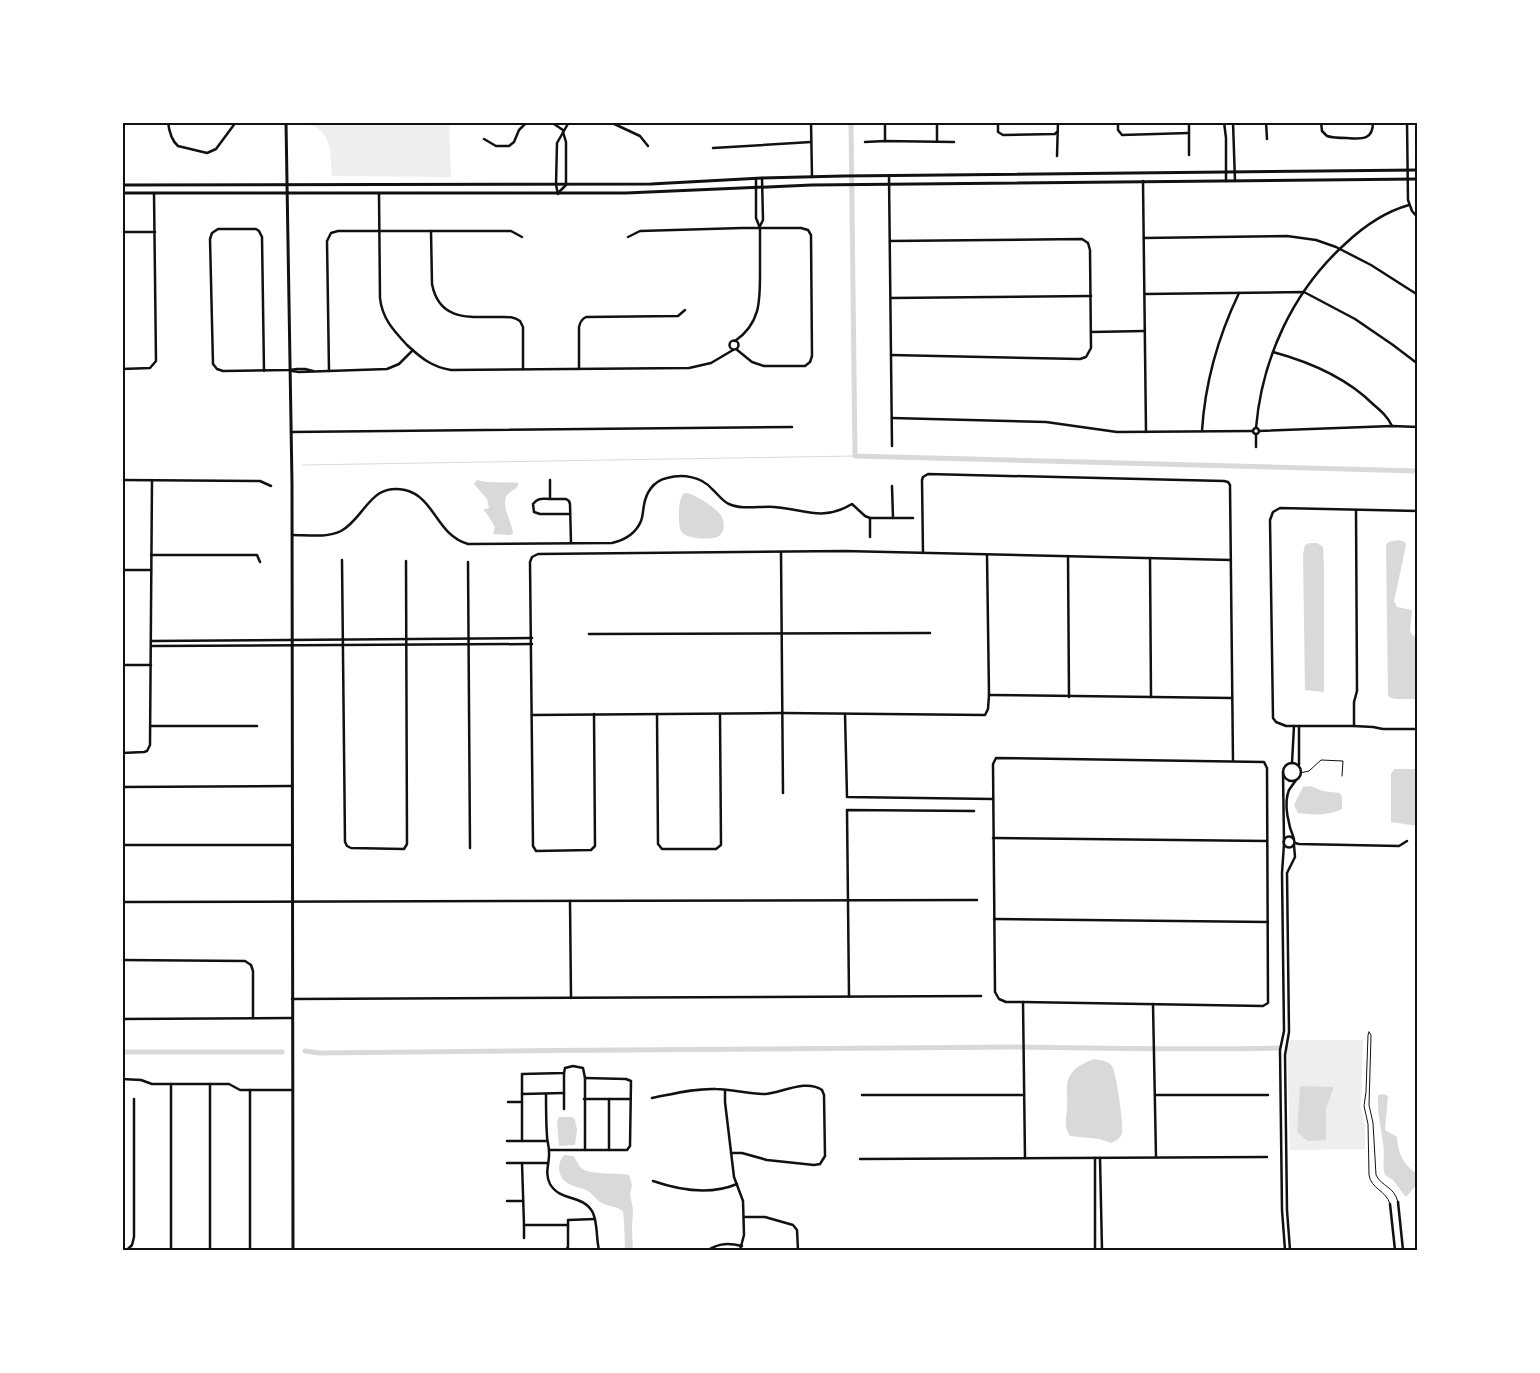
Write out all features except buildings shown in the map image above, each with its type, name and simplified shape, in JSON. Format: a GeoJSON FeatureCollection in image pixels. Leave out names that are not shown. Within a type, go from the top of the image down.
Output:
{"type":"FeatureCollection","features":[{"type":"Feature","properties":{"kind":"street"},"geometry":{"type":"LineString","coordinates":[[168,122],[170,135],[175,144],[207,153],[216,149],[236,122]]}},
{"type":"Feature","properties":{"kind":"street"},"geometry":{"type":"LineString","coordinates":[[286,122],[292,535],[293,1250]]}},
{"type":"Feature","properties":{"kind":"street"},"geometry":{"type":"LineString","coordinates":[[484,139],[496,146],[508,146],[514,142],[517,133],[527,122]]}},
{"type":"Feature","properties":{"kind":"street"},"geometry":{"type":"LineString","coordinates":[[551,122],[563,130],[566,142],[566,185],[558,194]]}},
{"type":"Feature","properties":{"kind":"street"},"geometry":{"type":"LineString","coordinates":[[558,194],[556,185],[557,143],[568,122]]}},
{"type":"Feature","properties":{"kind":"street"},"geometry":{"type":"LineString","coordinates":[[610,122],[640,136],[648,146]]}},
{"type":"Feature","properties":{"kind":"street"},"geometry":{"type":"LineString","coordinates":[[811,122],[812,177]]}},
{"type":"Feature","properties":{"kind":"street"},"geometry":{"type":"LineString","coordinates":[[885,122],[885,141]]}},
{"type":"Feature","properties":{"kind":"street"},"geometry":{"type":"LineString","coordinates":[[937,122],[937,141]]}},
{"type":"Feature","properties":{"kind":"street"},"geometry":{"type":"LineString","coordinates":[[998,122],[998,132],[1000,134],[1054,134],[1057,132]]}},
{"type":"Feature","properties":{"kind":"street"},"geometry":{"type":"LineString","coordinates":[[1057,156],[1058,122]]}},
{"type":"Feature","properties":{"kind":"street"},"geometry":{"type":"LineString","coordinates":[[1118,122],[1119,133],[1122,135],[1189,133]]}},
{"type":"Feature","properties":{"kind":"street"},"geometry":{"type":"LineString","coordinates":[[1189,122],[1189,155]]}},
{"type":"Feature","properties":{"kind":"street"},"geometry":{"type":"LineString","coordinates":[[1224,122],[1226,181]]}},
{"type":"Feature","properties":{"kind":"street"},"geometry":{"type":"LineString","coordinates":[[1233,122],[1234,181]]}},
{"type":"Feature","properties":{"kind":"street"},"geometry":{"type":"LineString","coordinates":[[1266,122],[1266,139]]}},
{"type":"Feature","properties":{"kind":"street"},"geometry":{"type":"LineString","coordinates":[[1321,122],[1324,134],[1332,138],[1361,139],[1370,135],[1373,129],[1373,122]]}},
{"type":"Feature","properties":{"kind":"street"},"geometry":{"type":"LineString","coordinates":[[1407,122],[1409,205],[1418,218]]}},
{"type":"Feature","properties":{"kind":"street"},"geometry":{"type":"LineString","coordinates":[[713,148],[812,142]]}},
{"type":"Feature","properties":{"kind":"street"},"geometry":{"type":"LineString","coordinates":[[865,142],[954,142]]}},
{"type":"Feature","properties":{"kind":"street"},"geometry":{"type":"LineString","coordinates":[[122,185],[566,185],[651,184],[756,178],[843,176],[1418,170]]}},
{"type":"Feature","properties":{"kind":"street"},"geometry":{"type":"LineString","coordinates":[[889,176],[892,446]]}},
{"type":"Feature","properties":{"kind":"street"},"geometry":{"type":"LineString","coordinates":[[756,178],[756,218],[760,228]]}},
{"type":"Feature","properties":{"kind":"street"},"geometry":{"type":"LineString","coordinates":[[379,194],[380,298],[382,312],[394,331],[430,364],[444,369],[697,367],[711,363],[736,346],[740,337],[752,323],[760,302],[760,228],[763,220],[762,178]]}},
{"type":"Feature","properties":{"kind":"street"},"geometry":{"type":"LineString","coordinates":[[122,193],[659,193],[842,185],[1418,179]]}},
{"type":"Feature","properties":{"kind":"street"},"geometry":{"type":"LineString","coordinates":[[1143,181],[1146,432]]}},
{"type":"Feature","properties":{"kind":"street"},"geometry":{"type":"LineString","coordinates":[[122,369],[150,368],[155,364],[157,358],[154,193]]}},
{"type":"Feature","properties":{"kind":"street"},"geometry":{"type":"LineString","coordinates":[[1256,447],[1256,428],[1260,397],[1272,352],[1286,320],[1322,267],[1340,249],[1379,218],[1397,208],[1409,205]]}},
{"type":"Feature","properties":{"kind":"street"},"geometry":{"type":"LineString","coordinates":[[628,237],[640,231],[760,228],[801,228],[808,230],[812,235],[812,356],[810,362],[805,366],[764,366],[744,357],[736,346],[730,342],[723,354]]}},
{"type":"Feature","properties":{"kind":"street"},"geometry":{"type":"LineString","coordinates":[[264,371],[262,237],[259,231],[252,229],[218,229],[212,233],[210,239],[213,364],[217,369],[223,371],[264,371],[305,369],[329,371],[387,369],[399,364],[413,350]]}},
{"type":"Feature","properties":{"kind":"street"},"geometry":{"type":"LineString","coordinates":[[329,371],[327,242],[330,234],[338,231],[511,231],[522,236]]}},
{"type":"Feature","properties":{"kind":"street"},"geometry":{"type":"LineString","coordinates":[[432,231],[432,284],[439,302],[448,310],[463,317],[512,317],[520,321],[522,327],[523,369]]}},
{"type":"Feature","properties":{"kind":"street"},"geometry":{"type":"LineString","coordinates":[[122,232],[155,232]]}},
{"type":"Feature","properties":{"kind":"street"},"geometry":{"type":"LineString","coordinates":[[1144,238],[1299,237],[1324,242],[1378,269],[1418,295]]}},
{"type":"Feature","properties":{"kind":"street"},"geometry":{"type":"LineString","coordinates":[[890,241],[1078,239],[1088,243],[1090,250],[1091,296],[1091,348],[1086,357],[1080,359],[891,355]]}},
{"type":"Feature","properties":{"kind":"street"},"geometry":{"type":"LineString","coordinates":[[1144,294],[1304,292],[1355,319],[1394,345],[1418,364]]}},
{"type":"Feature","properties":{"kind":"street"},"geometry":{"type":"LineString","coordinates":[[1202,431],[1204,400],[1212,363],[1224,327],[1239,293]]}},
{"type":"Feature","properties":{"kind":"street"},"geometry":{"type":"LineString","coordinates":[[890,298],[1091,296]]}},
{"type":"Feature","properties":{"kind":"street"},"geometry":{"type":"LineString","coordinates":[[579,369],[579,327],[584,318],[678,316],[685,310]]}},
{"type":"Feature","properties":{"kind":"street"},"geometry":{"type":"LineString","coordinates":[[1091,332],[1145,331]]}},
{"type":"Feature","properties":{"kind":"street"},"geometry":{"type":"LineString","coordinates":[[729,345],[736,346]]}},
{"type":"Feature","properties":{"kind":"street"},"geometry":{"type":"LineString","coordinates":[[1272,352],[1306,362],[1340,379],[1371,402],[1389,420],[1392,426]]}},
{"type":"Feature","properties":{"kind":"street"},"geometry":{"type":"LineString","coordinates":[[892,418],[1046,422],[1117,432],[1257,432],[1392,426],[1418,427]]}},
{"type":"Feature","properties":{"kind":"street"},"geometry":{"type":"LineString","coordinates":[[291,432],[792,427]]}},
{"type":"Feature","properties":{"kind":"street"},"geometry":{"type":"LineString","coordinates":[[1253,431],[1256,428]]}},
{"type":"Feature","properties":{"kind":"street"},"geometry":{"type":"LineString","coordinates":[[923,553],[922,480],[925,474],[1228,482],[1230,485],[1233,761]]}},
{"type":"Feature","properties":{"kind":"street"},"geometry":{"type":"LineString","coordinates":[[292,535],[337,533],[348,526],[377,495],[389,490],[402,489],[420,497],[446,531],[462,542],[474,544],[612,543],[632,534],[642,520],[644,504],[651,488],[665,478],[687,476],[700,479],[711,487],[724,501],[734,506],[774,507],[820,514],[844,509],[852,504],[870,518],[914,518]]}},
{"type":"Feature","properties":{"kind":"street"},"geometry":{"type":"LineString","coordinates":[[122,480],[260,481],[271,486]]}},
{"type":"Feature","properties":{"kind":"street"},"geometry":{"type":"LineString","coordinates":[[122,753],[141,753],[147,751],[150,746],[152,480]]}},
{"type":"Feature","properties":{"kind":"street"},"geometry":{"type":"LineString","coordinates":[[550,480],[550,499]]}},
{"type":"Feature","properties":{"kind":"street"},"geometry":{"type":"LineString","coordinates":[[892,486],[892,518]]}},
{"type":"Feature","properties":{"kind":"street"},"geometry":{"type":"LineString","coordinates":[[570,514],[540,514],[534,512],[534,504],[539,499],[566,499],[569,501],[570,514],[571,543]]}},
{"type":"Feature","properties":{"kind":"street"},"geometry":{"type":"LineString","coordinates":[[1418,511],[1280,508],[1274,510],[1270,520],[1273,718],[1280,724],[1294,726],[1418,729]]}},
{"type":"Feature","properties":{"kind":"street"},"geometry":{"type":"LineString","coordinates":[[1354,726],[1354,702],[1358,691],[1356,510]]}},
{"type":"Feature","properties":{"kind":"street"},"geometry":{"type":"LineString","coordinates":[[870,518],[870,537]]}},
{"type":"Feature","properties":{"kind":"street"},"geometry":{"type":"LineString","coordinates":[[594,714],[595,846],[590,850],[536,851],[533,846],[530,562],[532,557],[538,554],[844,551],[1231,560]]}},
{"type":"Feature","properties":{"kind":"street"},"geometry":{"type":"LineString","coordinates":[[781,552],[783,793]]}},
{"type":"Feature","properties":{"kind":"street"},"geometry":{"type":"LineString","coordinates":[[532,715],[783,713],[982,715],[988,712],[989,696],[987,554]]}},
{"type":"Feature","properties":{"kind":"street"},"geometry":{"type":"LineString","coordinates":[[151,555],[257,555],[260,562]]}},
{"type":"Feature","properties":{"kind":"street"},"geometry":{"type":"LineString","coordinates":[[1068,556],[1070,697]]}},
{"type":"Feature","properties":{"kind":"street"},"geometry":{"type":"LineString","coordinates":[[1150,558],[1151,697]]}},
{"type":"Feature","properties":{"kind":"street"},"geometry":{"type":"LineString","coordinates":[[342,560],[345,842],[351,848],[404,849],[407,844],[406,561]]}},
{"type":"Feature","properties":{"kind":"street"},"geometry":{"type":"LineString","coordinates":[[468,562],[470,848]]}},
{"type":"Feature","properties":{"kind":"street"},"geometry":{"type":"LineString","coordinates":[[122,570],[151,570]]}},
{"type":"Feature","properties":{"kind":"street"},"geometry":{"type":"LineString","coordinates":[[589,634],[930,633]]}},
{"type":"Feature","properties":{"kind":"street"},"geometry":{"type":"LineString","coordinates":[[151,641],[532,638]]}},
{"type":"Feature","properties":{"kind":"street"},"geometry":{"type":"LineString","coordinates":[[151,646],[532,644]]}},
{"type":"Feature","properties":{"kind":"street"},"geometry":{"type":"LineString","coordinates":[[122,665],[150,665]]}},
{"type":"Feature","properties":{"kind":"street"},"geometry":{"type":"LineString","coordinates":[[989,696],[1233,698]]}},
{"type":"Feature","properties":{"kind":"street"},"geometry":{"type":"LineString","coordinates":[[657,714],[659,847],[662,849],[716,849],[721,845],[720,713]]}},
{"type":"Feature","properties":{"kind":"street"},"geometry":{"type":"LineString","coordinates":[[845,714],[847,797],[994,798]]}},
{"type":"Feature","properties":{"kind":"street"},"geometry":{"type":"LineString","coordinates":[[151,726],[257,726]]}},
{"type":"Feature","properties":{"kind":"street"},"geometry":{"type":"LineString","coordinates":[[1292,763],[1294,726]]}},
{"type":"Feature","properties":{"kind":"street"},"geometry":{"type":"LineString","coordinates":[[1290,1250],[1287,1210],[1285,1049],[1289,1032],[1287,873],[1294,857],[1295,842],[1288,821],[1287,797],[1300,773],[1299,726]]}},
{"type":"Feature","properties":{"kind":"street"},"geometry":{"type":"LineString","coordinates":[[999,758],[1233,761],[1261,762],[1266,765],[1269,1000],[1266,1005],[1023,1002],[1002,1001],[997,997],[995,992],[994,919],[994,761],[999,758]]}},
{"type":"Feature","properties":{"kind":"street"},"geometry":{"type":"LineString","coordinates":[[1292,763],[1299,767]]}},
{"type":"Feature","properties":{"kind":"street"},"geometry":{"type":"LineString","coordinates":[[1284,1250],[1280,1050],[1284,1031],[1283,772],[1286,766],[1292,763]]}},
{"type":"Feature","properties":{"kind":"street"},"geometry":{"type":"LineString","coordinates":[[1283,772],[1286,779],[1296,780]]}},
{"type":"Feature","properties":{"kind":"street"},"geometry":{"type":"LineString","coordinates":[[122,787],[292,786]]}},
{"type":"Feature","properties":{"kind":"street"},"geometry":{"type":"LineString","coordinates":[[849,996],[847,810],[974,811]]}},
{"type":"Feature","properties":{"kind":"street"},"geometry":{"type":"LineString","coordinates":[[1284,843],[1286,838],[1289,837],[1299,844],[1399,846],[1407,841]]}},
{"type":"Feature","properties":{"kind":"street"},"geometry":{"type":"LineString","coordinates":[[993,838],[1267,842]]}},
{"type":"Feature","properties":{"kind":"street"},"geometry":{"type":"LineString","coordinates":[[1284,843],[1288,848],[1292,848],[1295,842]]}},
{"type":"Feature","properties":{"kind":"street"},"geometry":{"type":"LineString","coordinates":[[122,846],[292,845]]}},
{"type":"Feature","properties":{"kind":"street"},"geometry":{"type":"LineString","coordinates":[[122,902],[977,900]]}},
{"type":"Feature","properties":{"kind":"street"},"geometry":{"type":"LineString","coordinates":[[570,901],[570,998]]}},
{"type":"Feature","properties":{"kind":"street"},"geometry":{"type":"LineString","coordinates":[[994,919],[1268,922]]}},
{"type":"Feature","properties":{"kind":"street"},"geometry":{"type":"LineString","coordinates":[[122,960],[241,960],[248,962],[253,971],[253,1018]]}},
{"type":"Feature","properties":{"kind":"street"},"geometry":{"type":"LineString","coordinates":[[292,999],[981,996]]}},
{"type":"Feature","properties":{"kind":"street"},"geometry":{"type":"LineString","coordinates":[[1023,1002],[1025,1158]]}},
{"type":"Feature","properties":{"kind":"street"},"geometry":{"type":"LineString","coordinates":[[1153,1004],[1156,1158]]}},
{"type":"Feature","properties":{"kind":"street"},"geometry":{"type":"LineString","coordinates":[[122,1018],[292,1018]]}},
{"type":"Feature","properties":{"kind":"street"},"geometry":{"type":"LineString","coordinates":[[564,1109],[565,1068],[573,1066],[583,1068],[585,1078],[585,1150]]}},
{"type":"Feature","properties":{"kind":"street"},"geometry":{"type":"LineString","coordinates":[[522,1141],[522,1074],[564,1073]]}},
{"type":"Feature","properties":{"kind":"street"},"geometry":{"type":"LineString","coordinates":[[549,1150],[627,1150],[630,1146],[631,1081],[626,1079],[585,1078]]}},
{"type":"Feature","properties":{"kind":"street"},"geometry":{"type":"LineString","coordinates":[[122,1079],[141,1080],[152,1084],[229,1084],[236,1089],[292,1090]]}},
{"type":"Feature","properties":{"kind":"street"},"geometry":{"type":"LineString","coordinates":[[171,1084],[171,1250]]}},
{"type":"Feature","properties":{"kind":"street"},"geometry":{"type":"LineString","coordinates":[[210,1084],[210,1250]]}},
{"type":"Feature","properties":{"kind":"street"},"geometry":{"type":"LineString","coordinates":[[652,1098],[699,1090],[726,1090],[766,1094],[800,1086],[818,1086],[822,1090],[824,1095],[825,1156],[823,1162],[817,1165],[767,1160],[742,1152],[731,1153]]}},
{"type":"Feature","properties":{"kind":"street"},"geometry":{"type":"LineString","coordinates":[[250,1090],[250,1250]]}},
{"type":"Feature","properties":{"kind":"street"},"geometry":{"type":"LineString","coordinates":[[726,1090],[725,1102],[734,1177],[743,1197],[744,1235],[740,1250]]}},
{"type":"Feature","properties":{"kind":"street"},"geometry":{"type":"LineString","coordinates":[[522,1094],[564,1094]]}},
{"type":"Feature","properties":{"kind":"street"},"geometry":{"type":"LineString","coordinates":[[546,1094],[547,1141],[549,1150],[547,1173],[551,1186],[556,1192],[584,1202],[590,1207],[595,1219],[599,1250]]}},
{"type":"Feature","properties":{"kind":"street"},"geometry":{"type":"LineString","coordinates":[[862,1095],[1024,1095]]}},
{"type":"Feature","properties":{"kind":"street"},"geometry":{"type":"LineString","coordinates":[[1155,1095],[1268,1095]]}},
{"type":"Feature","properties":{"kind":"street"},"geometry":{"type":"LineString","coordinates":[[127,1250],[132,1245],[134,1237],[134,1099]]}},
{"type":"Feature","properties":{"kind":"street"},"geometry":{"type":"LineString","coordinates":[[584,1099],[630,1099]]}},
{"type":"Feature","properties":{"kind":"street"},"geometry":{"type":"LineString","coordinates":[[609,1099],[609,1150]]}},
{"type":"Feature","properties":{"kind":"street"},"geometry":{"type":"LineString","coordinates":[[508,1102],[522,1102]]}},
{"type":"Feature","properties":{"kind":"street"},"geometry":{"type":"LineString","coordinates":[[507,1141],[547,1141]]}},
{"type":"Feature","properties":{"kind":"street"},"geometry":{"type":"LineString","coordinates":[[860,1159],[1267,1157]]}},
{"type":"Feature","properties":{"kind":"street"},"geometry":{"type":"LineString","coordinates":[[1095,1158],[1096,1250]]}},
{"type":"Feature","properties":{"kind":"street"},"geometry":{"type":"LineString","coordinates":[[1100,1158],[1102,1250]]}},
{"type":"Feature","properties":{"kind":"street"},"geometry":{"type":"LineString","coordinates":[[507,1163],[547,1163]]}},
{"type":"Feature","properties":{"kind":"street"},"geometry":{"type":"LineString","coordinates":[[522,1163],[524,1238]]}},
{"type":"Feature","properties":{"kind":"street"},"geometry":{"type":"LineString","coordinates":[[652,1181],[698,1190],[722,1189],[737,1184]]}},
{"type":"Feature","properties":{"kind":"street"},"geometry":{"type":"LineString","coordinates":[[507,1201],[523,1201]]}},
{"type":"Feature","properties":{"kind":"street"},"geometry":{"type":"LineString","coordinates":[[1398,1202],[1403,1250]]}},
{"type":"Feature","properties":{"kind":"street"},"geometry":{"type":"LineString","coordinates":[[1390,1204],[1395,1250]]}},
{"type":"Feature","properties":{"kind":"street"},"geometry":{"type":"LineString","coordinates":[[744,1217],[765,1217],[790,1224],[796,1228],[798,1233],[798,1250]]}},
{"type":"Feature","properties":{"kind":"street"},"geometry":{"type":"LineString","coordinates":[[566,1250],[568,1247],[568,1220],[595,1219]]}},
{"type":"Feature","properties":{"kind":"street"},"geometry":{"type":"LineString","coordinates":[[524,1225],[568,1225]]}},
{"type":"Feature","properties":{"kind":"street"},"geometry":{"type":"LineString","coordinates":[[708,1250],[722,1244],[742,1246]]}},
{"type":"Feature","properties":{"kind":"lane"},"geometry":{"type":"LineString","coordinates":[[1300,773],[1309,771],[1321,760],[1343,761],[1342,776]]}},
{"type":"Feature","properties":{"kind":"lane"},"geometry":{"type":"LineString","coordinates":[[1390,1204],[1387,1196],[1371,1184],[1369,1175],[1368,1127],[1364,1106],[1369,1032],[1371,1035],[1369,1105],[1373,1123],[1376,1175],[1380,1182],[1394,1191],[1398,1202]]}},
{"type":"Feature","properties":{"kind":"shaded area"},"geometry":{"type":"Polygon","coordinates":[[[305,123],[449,123],[451,177],[332,176],[330,151],[325,137],[314,126],[305,123]]]}},
{"type":"Feature","properties":{"kind":"shaded area"},"geometry":{"type":"Polygon","coordinates":[[[477,480],[518,483],[518,486],[507,495],[505,502],[513,533],[510,535],[493,534],[495,527],[483,510],[489,508],[487,499],[474,484],[477,480]]]}},
{"type":"Feature","properties":{"kind":"shaded area"},"geometry":{"type":"Polygon","coordinates":[[[684,493],[698,498],[719,513],[724,526],[720,535],[714,538],[703,539],[683,534],[680,528],[679,513],[680,501],[684,493]]]}},
{"type":"Feature","properties":{"kind":"shaded area"},"geometry":{"type":"Polygon","coordinates":[[[1398,540],[1405,542],[1406,545],[1394,601],[1397,607],[1412,610],[1410,631],[1413,636],[1417,637],[1417,699],[1395,699],[1389,697],[1388,694],[1386,546],[1388,542],[1398,540]]]}},
{"type":"Feature","properties":{"kind":"shaded area"},"geometry":{"type":"Polygon","coordinates":[[[1317,543],[1323,547],[1324,692],[1305,690],[1303,554],[1305,545],[1317,543]]]}},
{"type":"Feature","properties":{"kind":"shaded area"},"geometry":{"type":"Polygon","coordinates":[[[1394,769],[1417,769],[1417,826],[1391,822],[1391,774],[1394,769]]]}},
{"type":"Feature","properties":{"kind":"shaded area"},"geometry":{"type":"Polygon","coordinates":[[[1310,786],[1323,791],[1340,793],[1342,809],[1320,814],[1298,813],[1294,805],[1303,787],[1310,786]]]}},
{"type":"Feature","properties":{"kind":"shaded area"},"geometry":{"type":"Polygon","coordinates":[[[1290,1040],[1363,1040],[1361,1106],[1365,1126],[1365,1149],[1290,1150],[1287,1048],[1290,1040]]]}},
{"type":"Feature","properties":{"kind":"shaded area"},"geometry":{"type":"Polygon","coordinates":[[[1094,1059],[1111,1064],[1116,1077],[1122,1133],[1117,1140],[1111,1143],[1100,1139],[1070,1136],[1066,1126],[1067,1088],[1070,1075],[1076,1068],[1094,1059]]]}},
{"type":"Feature","properties":{"kind":"shaded area"},"geometry":{"type":"Polygon","coordinates":[[[1300,1086],[1334,1087],[1326,1108],[1326,1140],[1308,1141],[1297,1132],[1300,1086]]]}},
{"type":"Feature","properties":{"kind":"shaded area"},"geometry":{"type":"Polygon","coordinates":[[[1384,1094],[1388,1096],[1385,1130],[1397,1137],[1402,1158],[1417,1174],[1417,1184],[1407,1196],[1405,1196],[1393,1180],[1385,1175],[1384,1171],[1384,1147],[1378,1095],[1384,1094]]]}},
{"type":"Feature","properties":{"kind":"shaded area"},"geometry":{"type":"Polygon","coordinates":[[[559,1117],[572,1117],[575,1120],[577,1130],[575,1145],[559,1146],[557,1121],[559,1117]]]}},
{"type":"Feature","properties":{"kind":"shaded area"},"geometry":{"type":"Polygon","coordinates":[[[564,1155],[573,1156],[580,1167],[589,1172],[629,1175],[632,1185],[630,1194],[633,1209],[633,1250],[625,1250],[623,1212],[602,1203],[588,1191],[571,1185],[563,1179],[559,1169],[564,1155]]]}},
{"type":"Feature","properties":{"kind":"waterway"},"geometry":{"type":"LineString","coordinates":[[851,122],[855,456],[1418,471]]}},
{"type":"Feature","properties":{"kind":"waterway"},"geometry":{"type":"LineString","coordinates":[[303,465],[855,456]]}},
{"type":"Feature","properties":{"kind":"waterway"},"geometry":{"type":"LineString","coordinates":[[305,1051],[319,1053],[931,1047],[1278,1048]]}},
{"type":"Feature","properties":{"kind":"waterway"},"geometry":{"type":"LineString","coordinates":[[122,1052],[282,1052]]}}]}
